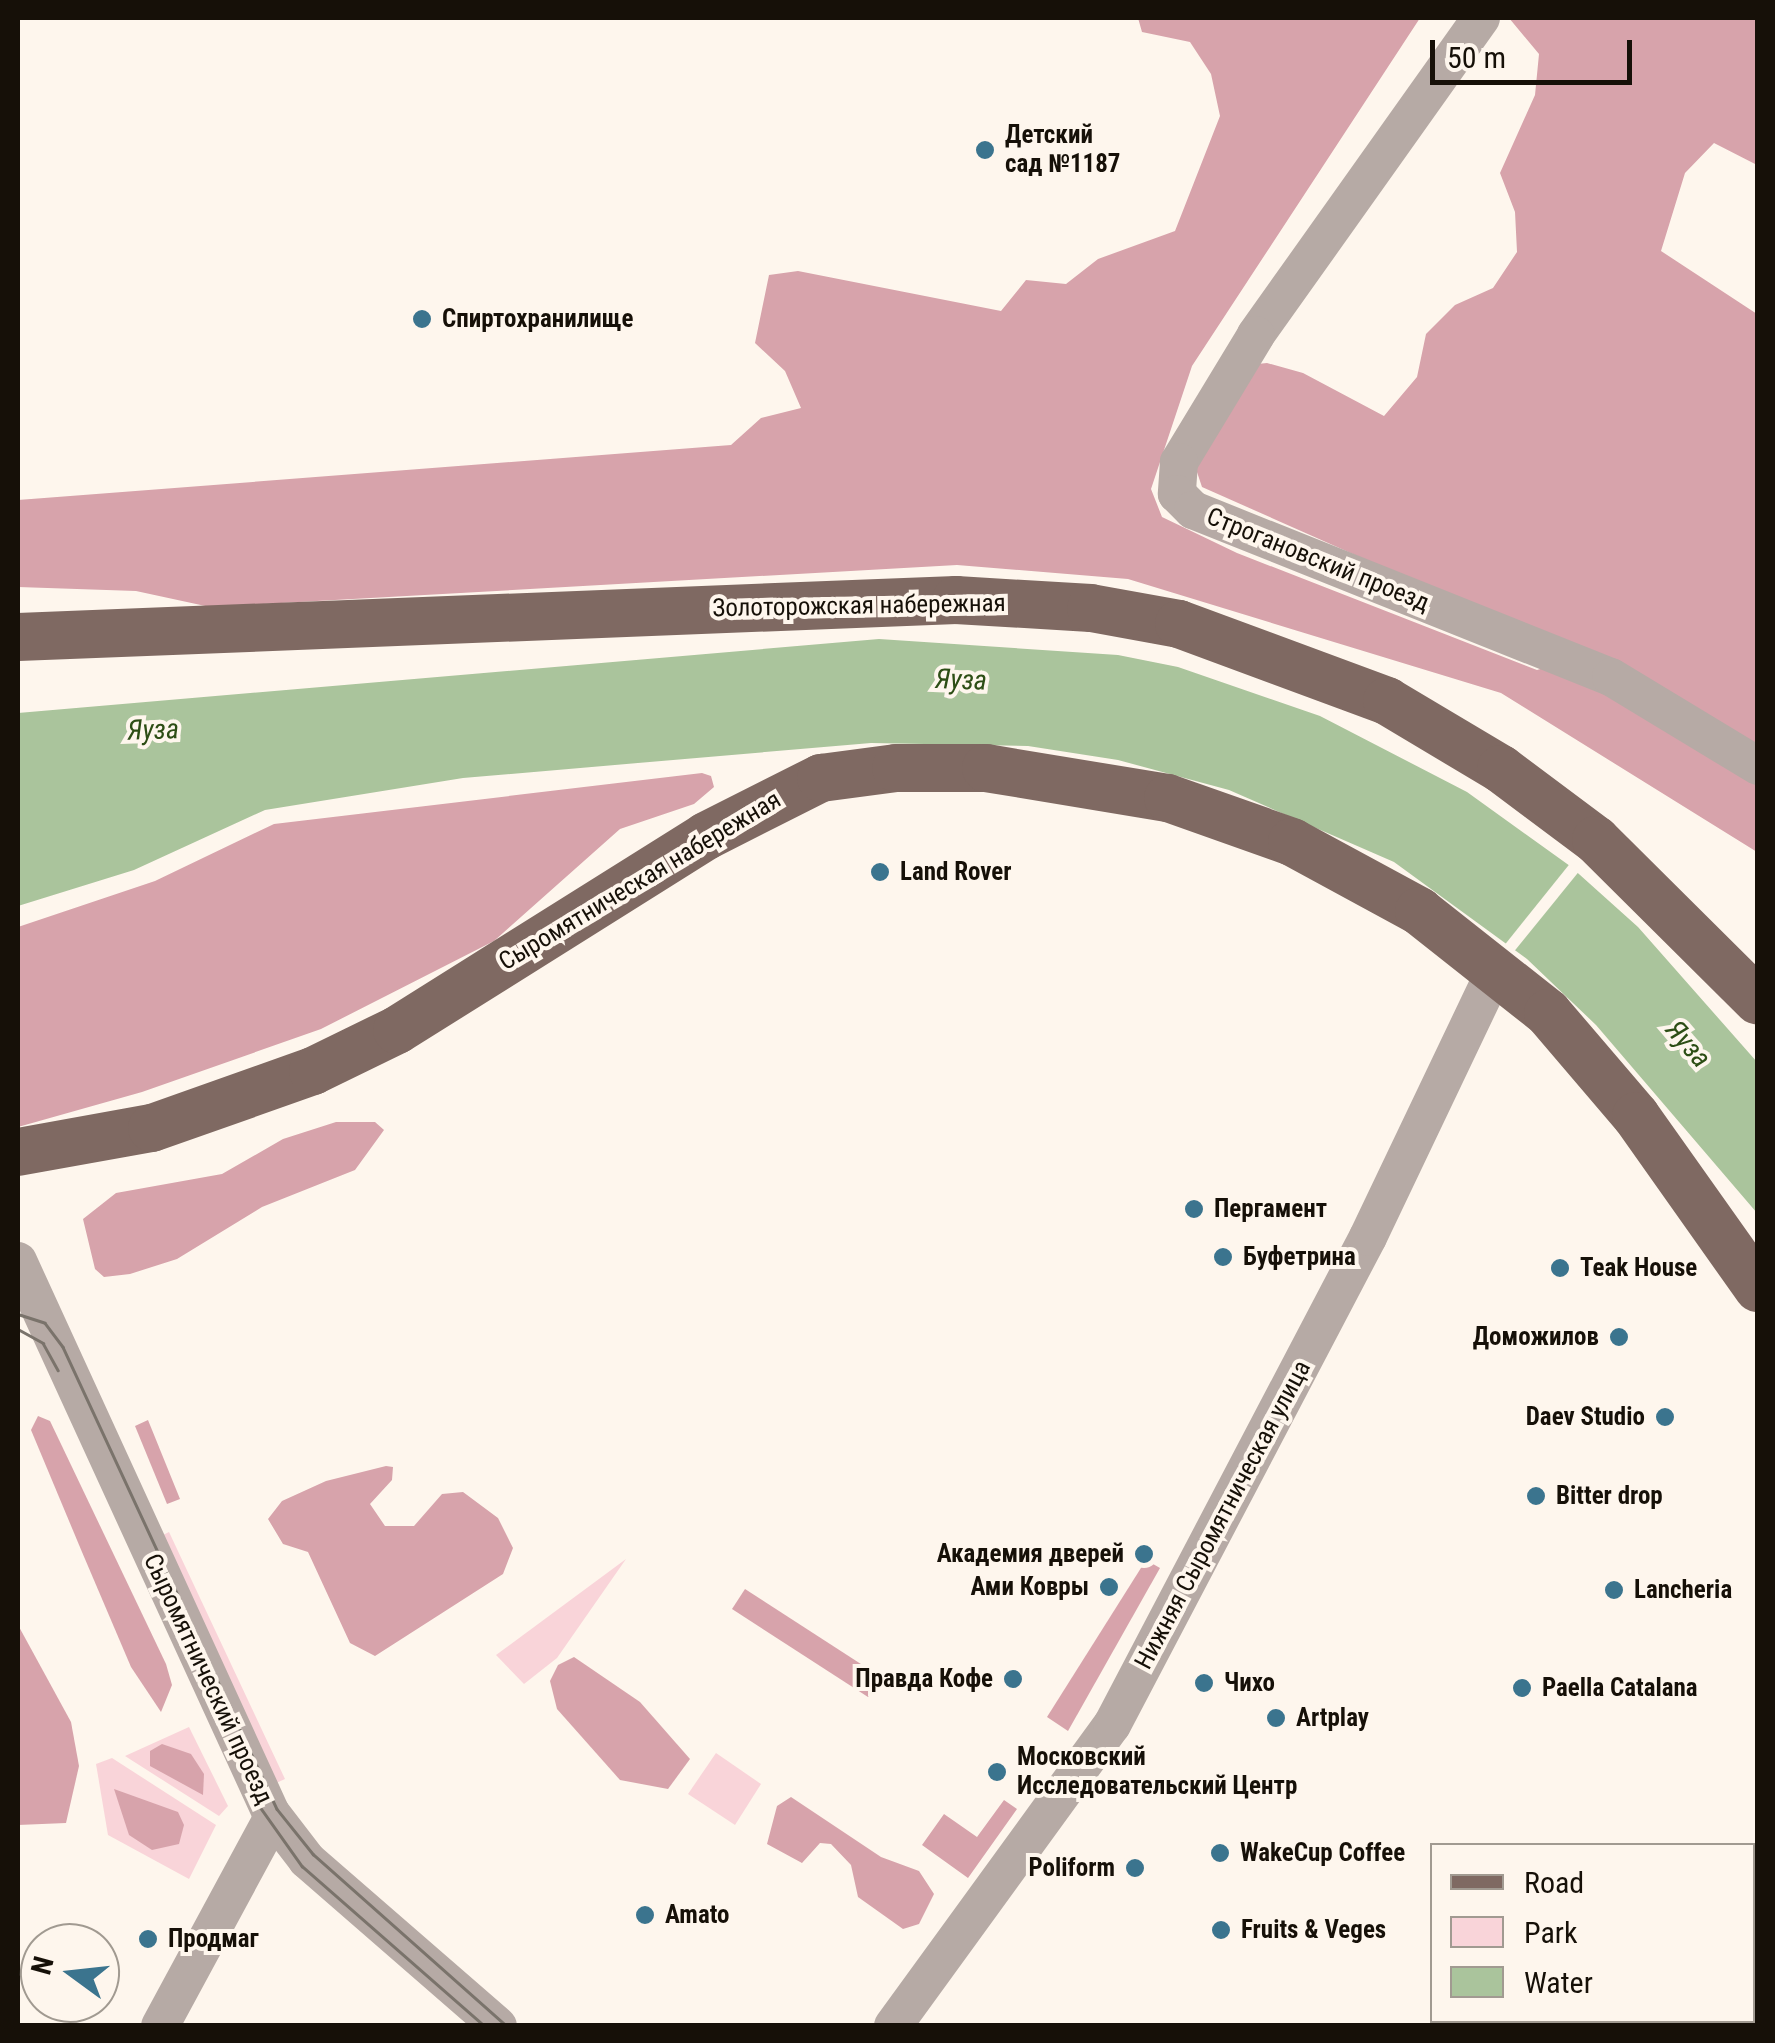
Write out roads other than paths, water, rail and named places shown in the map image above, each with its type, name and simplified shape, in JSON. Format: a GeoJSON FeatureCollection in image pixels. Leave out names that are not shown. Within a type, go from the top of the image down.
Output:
{"type":"FeatureCollection","features":[{"type":"Feature","properties":{"kind":"main road","name":"Золоторожская набережная"},"geometry":{"type":"LineString","coordinates":[[18,637],[956,600],[1091,608],[1179,624],[1387,701],[1501,769],[1596,840],[1758,1001]]}},
{"type":"Feature","properties":{"kind":"main road","name":"Сыромятническая набережная"},"geometry":{"type":"LineString","coordinates":[[18,1152],[152,1128],[313,1070],[397,1030],[769,800],[821,778],[896,768],[986,768],[1168,798],[1352,871],[1548,1013],[1636,1116],[1758,1288]]}},
{"type":"Feature","properties":{"kind":"street","name":"Строгановский проезд"},"geometry":{"type":"LineString","coordinates":[[1480,20],[1256,335],[1179,462],[1177,494],[1192,510],[1610,677],[1758,766]]}},
{"type":"Feature","properties":{"kind":"street","name":"Нижняя Сыромятническая улица"},"geometry":{"type":"LineString","coordinates":[[893,2026],[1112,1725],[1368,1237],[1495,971]]}},
{"type":"Feature","properties":{"kind":"street","name":"Сыромятнический проезд"},"geometry":{"type":"LineString","coordinates":[[18,1261],[32,1322],[273,1816],[308,1860],[498,2026]]}},
{"type":"Feature","properties":{"kind":"street"},"geometry":{"type":"LineString","coordinates":[[160,2026],[273,1816]]}},
{"type":"Feature","properties":{"kind":"water","name":"Яуза"},"geometry":{"type":"Polygon","coordinates":[[[879,639],[1118,655],[1178,667],[1320,716],[1467,792],[1570,866],[1638,927],[1757,1062],[1757,1213],[1596,1025],[1527,959],[1394,862],[1229,790],[1118,760],[1028,746],[871,743],[463,778],[265,810],[134,870],[18,906],[18,713],[879,639]]]}},
{"type":"Feature","properties":{"kind":"tram line"},"geometry":{"type":"LineString","coordinates":[[18,1314],[45,1323],[63,1347],[277,1809],[313,1854],[507,2026]]}},
{"type":"Feature","properties":{"kind":"tram line"},"geometry":{"type":"LineString","coordinates":[[18,1329],[43,1343],[58,1370]]}},
{"type":"Feature","properties":{"kind":"tram line"},"geometry":{"type":"LineString","coordinates":[[253,1797],[302,1866],[485,2026]]}},
{"type":"Feature","properties":{"kind":"place","name":"Детский сад №1187"},"geometry":{"type":"Point","coordinates":[985,150]}},
{"type":"Feature","properties":{"kind":"place","name":"Спиртохранилище"},"geometry":{"type":"Point","coordinates":[422,319]}},
{"type":"Feature","properties":{"kind":"place","name":"Land Rover"},"geometry":{"type":"Point","coordinates":[880,872]}},
{"type":"Feature","properties":{"kind":"place","name":"Пергамент"},"geometry":{"type":"Point","coordinates":[1194,1209]}},
{"type":"Feature","properties":{"kind":"place","name":"Буфетрина"},"geometry":{"type":"Point","coordinates":[1223,1257]}},
{"type":"Feature","properties":{"kind":"place","name":"Teak House"},"geometry":{"type":"Point","coordinates":[1560,1268]}},
{"type":"Feature","properties":{"kind":"place","name":"Доможилов"},"geometry":{"type":"Point","coordinates":[1619,1337]}},
{"type":"Feature","properties":{"kind":"place","name":"Daev Studio"},"geometry":{"type":"Point","coordinates":[1665,1417]}},
{"type":"Feature","properties":{"kind":"place","name":"Bitter drop"},"geometry":{"type":"Point","coordinates":[1536,1496]}},
{"type":"Feature","properties":{"kind":"place","name":"Академия дверей"},"geometry":{"type":"Point","coordinates":[1144,1554]}},
{"type":"Feature","properties":{"kind":"place","name":"Ами Ковры"},"geometry":{"type":"Point","coordinates":[1109,1587]}},
{"type":"Feature","properties":{"kind":"place","name":"Lancheria"},"geometry":{"type":"Point","coordinates":[1614,1590]}},
{"type":"Feature","properties":{"kind":"place","name":"Правда Кофе"},"geometry":{"type":"Point","coordinates":[1013,1679]}},
{"type":"Feature","properties":{"kind":"place","name":"Чихо"},"geometry":{"type":"Point","coordinates":[1204,1683]}},
{"type":"Feature","properties":{"kind":"place","name":"Paella Catalana"},"geometry":{"type":"Point","coordinates":[1522,1688]}},
{"type":"Feature","properties":{"kind":"place","name":"Artplay"},"geometry":{"type":"Point","coordinates":[1276,1718]}},
{"type":"Feature","properties":{"kind":"place","name":"Московский Исследовательский Центр"},"geometry":{"type":"Point","coordinates":[997,1772]}},
{"type":"Feature","properties":{"kind":"place","name":"WakeCup Coffee"},"geometry":{"type":"Point","coordinates":[1220,1853]}},
{"type":"Feature","properties":{"kind":"place","name":"Poliform"},"geometry":{"type":"Point","coordinates":[1135,1868]}},
{"type":"Feature","properties":{"kind":"place","name":"Amato"},"geometry":{"type":"Point","coordinates":[645,1915]}},
{"type":"Feature","properties":{"kind":"place","name":"Fruits & Veges"},"geometry":{"type":"Point","coordinates":[1221,1930]}},
{"type":"Feature","properties":{"kind":"place","name":"Продмаг"},"geometry":{"type":"Point","coordinates":[148,1939]}}]}
